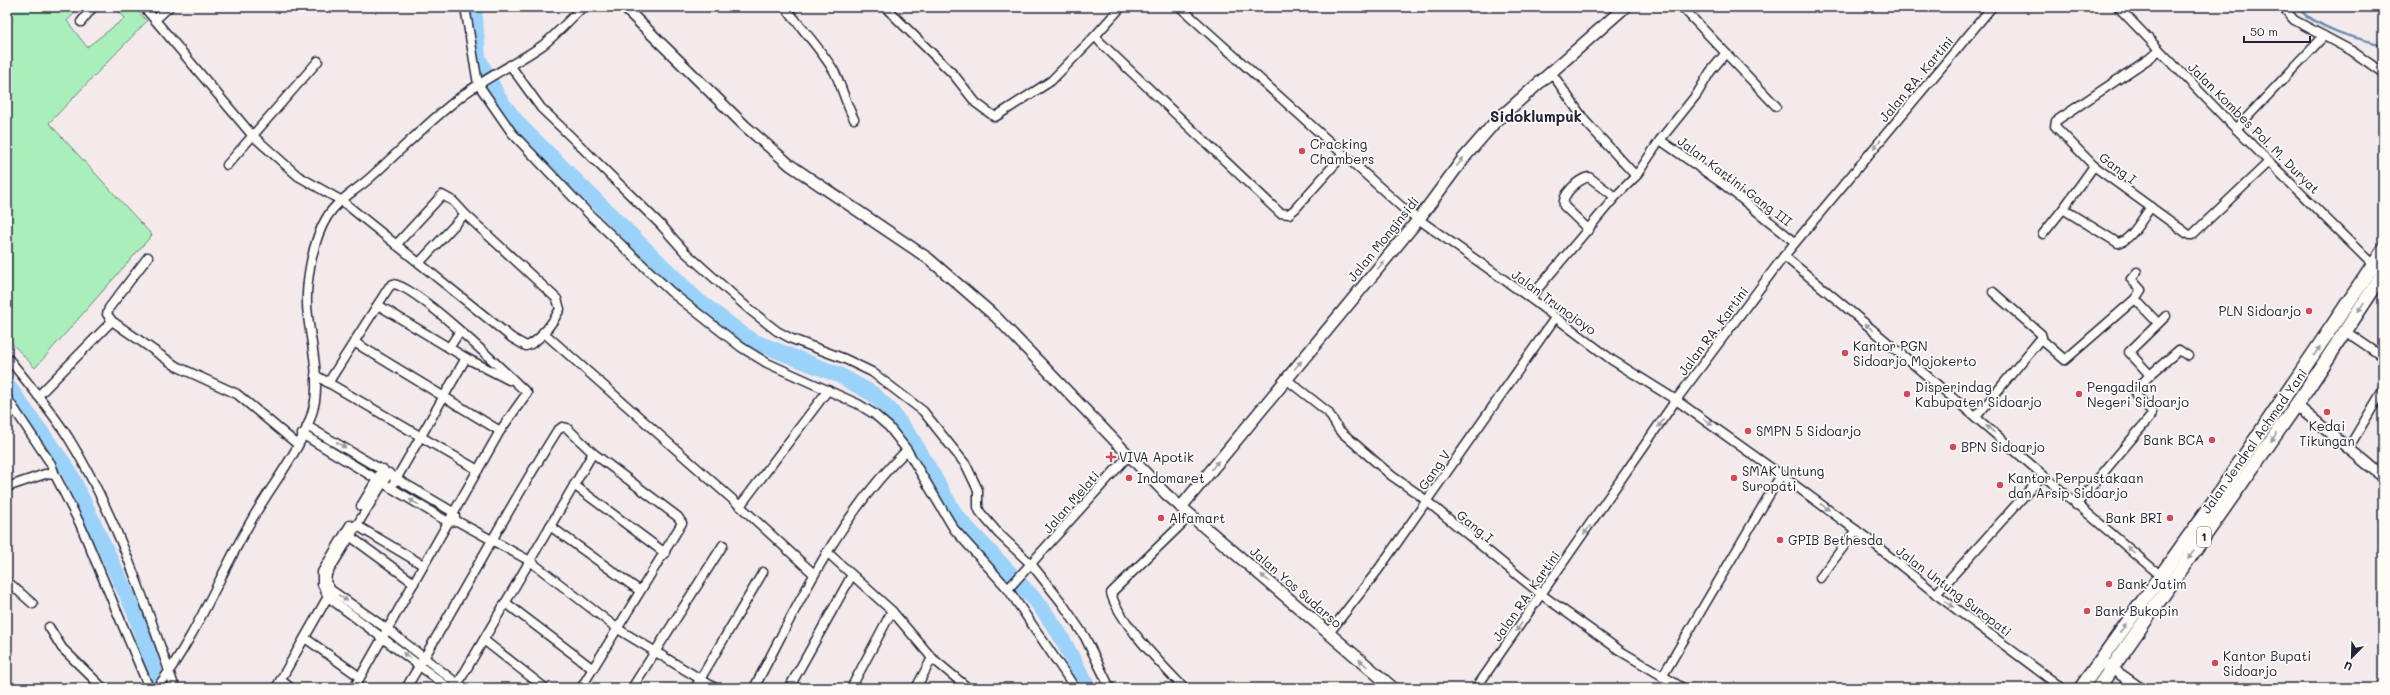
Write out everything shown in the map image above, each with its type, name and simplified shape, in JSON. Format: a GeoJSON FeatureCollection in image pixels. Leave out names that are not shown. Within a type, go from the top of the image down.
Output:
{"type":"FeatureCollection","features":[{"type":"Feature","properties":{"kind":"highway","name":"Jalan Jendral Achmad Yani"},"geometry":{"type":"LineString","coordinates":[[2103,686],[2112,668],[2296,405],[2345,331],[2380,272],[2383,251]]}},
{"type":"Feature","properties":{"kind":"highway","name":"Jalan Jendral Achmad Yani"},"geometry":{"type":"LineString","coordinates":[[2080,688],[2301,374],[2380,272]]}},
{"type":"Feature","properties":{"kind":"main road","name":"Jalan Monginsidi"},"geometry":{"type":"LineString","coordinates":[[1181,506],[1418,220],[1472,148],[1496,121],[1625,7]]}},
{"type":"Feature","properties":{"kind":"main road","name":"Jalan Yos Sudarso"},"geometry":{"type":"LineString","coordinates":[[1181,506],[1393,688]]}},
{"type":"Feature","properties":{"kind":"street"},"geometry":{"type":"LineString","coordinates":[[81,22],[93,7]]}},
{"type":"Feature","properties":{"kind":"street"},"geometry":{"type":"LineString","coordinates":[[144,7],[252,135],[298,176],[342,201],[396,245],[520,343],[526,346],[531,345],[560,309],[558,298],[465,214],[453,201],[442,195],[396,245]]}},
{"type":"Feature","properties":{"kind":"street"},"geometry":{"type":"LineString","coordinates":[[155,20],[169,7]]}},
{"type":"Feature","properties":{"kind":"street"},"geometry":{"type":"LineString","coordinates":[[465,7],[481,82],[512,133],[589,214],[671,292],[757,358],[828,390],[874,414],[896,434],[954,529],[974,554],[1011,586],[1075,688]]}},
{"type":"Feature","properties":{"kind":"street"},"geometry":{"type":"LineString","coordinates":[[157,688],[167,675],[206,609],[228,561],[307,426],[315,400],[315,375],[307,313],[308,284],[322,228],[327,216],[449,106],[481,82],[545,44],[583,7]]}},
{"type":"Feature","properties":{"kind":"street"},"geometry":{"type":"LineString","coordinates":[[624,7],[745,126],[790,165],[929,260],[996,317],[1129,455],[1181,506]]}},
{"type":"Feature","properties":{"kind":"street"},"geometry":{"type":"LineString","coordinates":[[785,7],[818,47],[835,72],[844,100],[854,119]]}},
{"type":"Feature","properties":{"kind":"street"},"geometry":{"type":"LineString","coordinates":[[885,7],[954,75],[976,103],[995,117],[1051,81],[1121,7]]}},
{"type":"Feature","properties":{"kind":"street","name":"Jalan Trunojoyo"},"geometry":{"type":"LineString","coordinates":[[1180,7],[1343,155],[1418,220],[1530,298],[1612,360],[1676,400]]}},
{"type":"Feature","properties":{"kind":"street"},"geometry":{"type":"LineString","coordinates":[[1682,7],[1776,106]]}},
{"type":"Feature","properties":{"kind":"street","name":"Jalan RA. Kartini"},"geometry":{"type":"LineString","coordinates":[[1476,688],[1676,400],[1784,256],[1992,7]]}},
{"type":"Feature","properties":{"kind":"street","name":"Jalan Kombes Pol. M. Duryat"},"geometry":{"type":"LineString","coordinates":[[2118,7],[2236,129],[2380,272]]}},
{"type":"Feature","properties":{"kind":"street"},"geometry":{"type":"LineString","coordinates":[[2283,7],[2294,20],[2352,51],[2383,74]]}},
{"type":"Feature","properties":{"kind":"street"},"geometry":{"type":"LineString","coordinates":[[1095,36],[1280,213],[1289,214],[1295,209],[1343,155]]}},
{"type":"Feature","properties":{"kind":"street"},"geometry":{"type":"LineString","coordinates":[[2236,129],[2324,36]]}},
{"type":"Feature","properties":{"kind":"street","name":"Gang I"},"geometry":{"type":"LineString","coordinates":[[2159,50],[2150,58],[2056,121],[2055,126],[2094,166],[2189,235],[2192,235],[2270,162]]}},
{"type":"Feature","properties":{"kind":"street"},"geometry":{"type":"LineString","coordinates":[[1530,298],[1589,230],[1615,197],[1636,176],[1660,140],[1697,94],[1710,72],[1725,54]]}},
{"type":"Feature","properties":{"kind":"street"},"geometry":{"type":"LineString","coordinates":[[227,166],[252,135],[318,61]]}},
{"type":"Feature","properties":{"kind":"street"},"geometry":{"type":"LineString","coordinates":[[510,65],[541,108],[662,226],[685,252],[750,310],[792,339],[845,359],[872,372],[923,411],[966,465],[978,490],[978,507],[980,512],[1029,567],[1085,637],[1110,688]]}},
{"type":"Feature","properties":{"kind":"street"},"geometry":{"type":"LineString","coordinates":[[1551,72],[1585,121],[1636,176]]}},
{"type":"Feature","properties":{"kind":"street","name":"Jalan Kartini Gang III"},"geometry":{"type":"LineString","coordinates":[[1660,140],[1723,184],[1795,242]]}},
{"type":"Feature","properties":{"kind":"street"},"geometry":{"type":"LineString","coordinates":[[2043,234],[2063,210],[2094,166]]}},
{"type":"Feature","properties":{"kind":"street"},"geometry":{"type":"LineString","coordinates":[[1589,230],[1564,206],[1564,200],[1568,192],[1577,183],[1589,177],[1615,197]]}},
{"type":"Feature","properties":{"kind":"street"},"geometry":{"type":"LineString","coordinates":[[2063,210],[2118,243],[2123,242],[2129,236],[2151,207]]}},
{"type":"Feature","properties":{"kind":"street"},"geometry":{"type":"LineString","coordinates":[[419,263],[465,214]]}},
{"type":"Feature","properties":{"kind":"street"},"geometry":{"type":"LineString","coordinates":[[1784,256],[1976,417],[2042,476],[2160,575]]}},
{"type":"Feature","properties":{"kind":"street"},"geometry":{"type":"LineString","coordinates":[[148,257],[109,308],[107,314],[112,321],[176,366],[237,394],[297,444]]}},
{"type":"Feature","properties":{"kind":"street"},"geometry":{"type":"LineString","coordinates":[[1993,292],[2041,334],[2041,339],[2065,360],[2134,299],[2142,289],[2131,279],[2138,272]]}},
{"type":"Feature","properties":{"kind":"street"},"geometry":{"type":"LineString","coordinates":[[328,383],[389,287],[393,284],[398,284],[410,290],[460,331],[527,394],[500,431],[422,565],[414,584],[387,628],[354,688]]}},
{"type":"Feature","properties":{"kind":"street"},"geometry":{"type":"LineString","coordinates":[[2134,299],[2158,323]]}},
{"type":"Feature","properties":{"kind":"street"},"geometry":{"type":"LineString","coordinates":[[378,305],[466,358],[518,386]]}},
{"type":"Feature","properties":{"kind":"street"},"geometry":{"type":"LineString","coordinates":[[2150,375],[2129,352],[2166,316]]}},
{"type":"Feature","properties":{"kind":"street","name":"Gang V"},"geometry":{"type":"LineString","coordinates":[[1329,633],[1378,570],[1555,318]]}},
{"type":"Feature","properties":{"kind":"street"},"geometry":{"type":"LineString","coordinates":[[38,396],[112,321]]}},
{"type":"Feature","properties":{"kind":"street"},"geometry":{"type":"LineString","coordinates":[[449,348],[460,331]]}},
{"type":"Feature","properties":{"kind":"street"},"geometry":{"type":"LineString","coordinates":[[2345,331],[2383,357]]}},
{"type":"Feature","properties":{"kind":"street"},"geometry":{"type":"LineString","coordinates":[[543,332],[740,506],[814,574]]}},
{"type":"Feature","properties":{"kind":"street"},"geometry":{"type":"LineString","coordinates":[[1976,417],[2041,339]]}},
{"type":"Feature","properties":{"kind":"street"},"geometry":{"type":"LineString","coordinates":[[354,342],[443,398],[500,431]]}},
{"type":"Feature","properties":{"kind":"street"},"geometry":{"type":"LineString","coordinates":[[2076,505],[2151,416],[2148,406],[2135,393],[2150,375],[2179,350],[2188,356]]}},
{"type":"Feature","properties":{"kind":"street"},"geometry":{"type":"LineString","coordinates":[[7,357],[68,436],[94,483],[130,567],[167,675],[175,688]]}},
{"type":"Feature","properties":{"kind":"street"},"geometry":{"type":"LineString","coordinates":[[391,488],[466,358]]}},
{"type":"Feature","properties":{"kind":"street"},"geometry":{"type":"LineString","coordinates":[[315,375],[478,470]]}},
{"type":"Feature","properties":{"kind":"street","name":"Gang I"},"geometry":{"type":"LineString","coordinates":[[1286,379],[1328,412],[1339,430],[1392,476],[1426,501],[1542,595],[1662,677],[1683,688]]}},
{"type":"Feature","properties":{"kind":"street"},"geometry":{"type":"LineString","coordinates":[[740,506],[828,390]]}},
{"type":"Feature","properties":{"kind":"street"},"geometry":{"type":"LineString","coordinates":[[2349,447],[2383,390]]}},
{"type":"Feature","properties":{"kind":"street"},"geometry":{"type":"LineString","coordinates":[[7,398],[51,464],[80,524],[149,688]]}},
{"type":"Feature","properties":{"kind":"street","name":"Jalan Untung Suropati"},"geometry":{"type":"LineString","coordinates":[[1676,400],[1856,530],[1936,594],[2062,688]]}},
{"type":"Feature","properties":{"kind":"street"},"geometry":{"type":"LineString","coordinates":[[2296,405],[2349,447],[2383,477]]}},
{"type":"Feature","properties":{"kind":"street"},"geometry":{"type":"LineString","coordinates":[[307,426],[386,471],[453,512],[457,520],[530,561],[618,629],[715,688]]}},
{"type":"Feature","properties":{"kind":"street"},"geometry":{"type":"LineString","coordinates":[[406,688],[493,540],[512,502],[560,427],[567,428],[593,453],[682,521],[681,526],[665,553],[580,688]]}},
{"type":"Feature","properties":{"kind":"street"},"geometry":{"type":"LineString","coordinates":[[302,434],[448,522],[457,520]]}},
{"type":"Feature","properties":{"kind":"street"},"geometry":{"type":"LineString","coordinates":[[754,688],[827,552],[882,475],[907,450]]}},
{"type":"Feature","properties":{"kind":"street"},"geometry":{"type":"LineString","coordinates":[[386,471],[347,535],[327,574],[326,582],[329,593],[383,636],[459,687],[593,453]]}},
{"type":"Feature","properties":{"kind":"street","name":"Jalan Melati"},"geometry":{"type":"LineString","coordinates":[[1011,586],[1129,455]]}},
{"type":"Feature","properties":{"kind":"street"},"geometry":{"type":"LineString","coordinates":[[7,487],[44,474],[55,475]]}},
{"type":"Feature","properties":{"kind":"street"},"geometry":{"type":"LineString","coordinates":[[1662,677],[1781,475]]}},
{"type":"Feature","properties":{"kind":"street"},"geometry":{"type":"LineString","coordinates":[[1936,594],[2042,476]]}},
{"type":"Feature","properties":{"kind":"street"},"geometry":{"type":"LineString","coordinates":[[347,535],[356,525],[380,481]]}},
{"type":"Feature","properties":{"kind":"street"},"geometry":{"type":"LineString","coordinates":[[574,485],[665,553]]}},
{"type":"Feature","properties":{"kind":"street"},"geometry":{"type":"LineString","coordinates":[[1184,688],[1146,648],[1116,606],[1111,593],[1191,514]]}},
{"type":"Feature","properties":{"kind":"street"},"geometry":{"type":"LineString","coordinates":[[356,525],[422,565]]}},
{"type":"Feature","properties":{"kind":"street"},"geometry":{"type":"LineString","coordinates":[[550,526],[640,591]]}},
{"type":"Feature","properties":{"kind":"street"},"geometry":{"type":"LineString","coordinates":[[1820,578],[1856,530]]}},
{"type":"Feature","properties":{"kind":"street"},"geometry":{"type":"LineString","coordinates":[[347,535],[414,584]]}},
{"type":"Feature","properties":{"kind":"street"},"geometry":{"type":"LineString","coordinates":[[632,688],[723,545]]}},
{"type":"Feature","properties":{"kind":"street"},"geometry":{"type":"LineString","coordinates":[[827,552],[892,611],[932,658],[968,688]]}},
{"type":"Feature","properties":{"kind":"street"},"geometry":{"type":"LineString","coordinates":[[695,688],[763,572]]}},
{"type":"Feature","properties":{"kind":"street"},"geometry":{"type":"LineString","coordinates":[[789,688],[852,574]]}},
{"type":"Feature","properties":{"kind":"street"},"geometry":{"type":"LineString","coordinates":[[7,581],[33,604]]}},
{"type":"Feature","properties":{"kind":"street"},"geometry":{"type":"LineString","coordinates":[[329,593],[387,628],[449,688]]}},
{"type":"Feature","properties":{"kind":"street"},"geometry":{"type":"LineString","coordinates":[[276,688],[329,593]]}},
{"type":"Feature","properties":{"kind":"street"},"geometry":{"type":"LineString","coordinates":[[506,603],[593,668]]}},
{"type":"Feature","properties":{"kind":"street"},"geometry":{"type":"LineString","coordinates":[[851,688],[892,611]]}},
{"type":"Feature","properties":{"kind":"street"},"geometry":{"type":"LineString","coordinates":[[49,627],[62,648],[103,688]]}},
{"type":"Feature","properties":{"kind":"street"},"geometry":{"type":"LineString","coordinates":[[305,638],[360,677]]}},
{"type":"Feature","properties":{"kind":"street"},"geometry":{"type":"LineString","coordinates":[[484,641],[545,688]]}},
{"type":"Feature","properties":{"kind":"street"},"geometry":{"type":"LineString","coordinates":[[916,688],[932,658]]}},
{"type":"Feature","properties":{"kind":"street"},"geometry":{"type":"LineString","coordinates":[[2100,660],[2140,688]]}},
{"type":"Feature","properties":{"kind":"street"},"geometry":{"type":"LineString","coordinates":[[2090,675],[2103,686]]}},
{"type":"Feature","properties":{"kind":"street"},"geometry":{"type":"LineString","coordinates":[[280,680],[291,688]]}},
{"type":"Feature","properties":{"kind":"green space"},"geometry":{"type":"Polygon","coordinates":[[[7,7],[80,7],[67,21],[87,47],[125,18],[115,7],[134,7],[147,21],[49,123],[152,235],[35,368],[7,338],[7,7]]]}},
{"type":"Feature","properties":{"kind":"waterway"},"geometry":{"type":"LineString","coordinates":[[474,7],[478,58],[499,99],[519,125],[697,300],[750,340],[839,375],[873,394],[890,410],[912,439],[956,516],[1038,603],[1059,633],[1088,688]]}},
{"type":"Feature","properties":{"kind":"waterway"},"geometry":{"type":"LineString","coordinates":[[2296,7],[2316,22],[2337,32],[2383,45]]}},
{"type":"Feature","properties":{"kind":"waterway"},"geometry":{"type":"LineString","coordinates":[[7,385],[69,471],[134,610],[160,688]]}},
{"type":"Feature","properties":{"kind":"place","name":"Cracking Chambers"},"geometry":{"type":"Point","coordinates":[1302,151]}},
{"type":"Feature","properties":{"kind":"place","name":"PLN Sidoarjo"},"geometry":{"type":"Point","coordinates":[2309,311]}},
{"type":"Feature","properties":{"kind":"place","name":"Kantor PGN Sidoarjo Mojokerto"},"geometry":{"type":"Point","coordinates":[1845,353]}},
{"type":"Feature","properties":{"kind":"place","name":"Disperindag Kabupaten Sidoarjo"},"geometry":{"type":"Point","coordinates":[1907,394]}},
{"type":"Feature","properties":{"kind":"place","name":"Pengadilan Negeri Sidoarjo"},"geometry":{"type":"Point","coordinates":[2079,394]}},
{"type":"Feature","properties":{"kind":"place","name":"Kedai Tikungan"},"geometry":{"type":"Point","coordinates":[2327,412]}},
{"type":"Feature","properties":{"kind":"place","name":"SMPN 5 Sidoarjo"},"geometry":{"type":"Point","coordinates":[1748,431]}},
{"type":"Feature","properties":{"kind":"place","name":"Bank BCA"},"geometry":{"type":"Point","coordinates":[2212,440]}},
{"type":"Feature","properties":{"kind":"place","name":"BPN Sidoarjo"},"geometry":{"type":"Point","coordinates":[1953,447]}},
{"type":"Feature","properties":{"kind":"place","name":"VIVA Apotik"},"geometry":{"type":"Point","coordinates":[1111,457]}},
{"type":"Feature","properties":{"kind":"place","name":"Indomaret"},"geometry":{"type":"Point","coordinates":[1129,478]}},
{"type":"Feature","properties":{"kind":"place","name":"SMAK Untung Suropati"},"geometry":{"type":"Point","coordinates":[1734,478]}},
{"type":"Feature","properties":{"kind":"place","name":"Kantor Perpustakaan dan Arsip Sidoarjo"},"geometry":{"type":"Point","coordinates":[2000,485]}},
{"type":"Feature","properties":{"kind":"place","name":"Alfamart"},"geometry":{"type":"Point","coordinates":[1161,518]}},
{"type":"Feature","properties":{"kind":"place","name":"Bank BRI"},"geometry":{"type":"Point","coordinates":[2170,518]}},
{"type":"Feature","properties":{"kind":"place","name":"GPIB Bethesda"},"geometry":{"type":"Point","coordinates":[1780,540]}},
{"type":"Feature","properties":{"kind":"place","name":"Bank Jatim"},"geometry":{"type":"Point","coordinates":[2109,584]}},
{"type":"Feature","properties":{"kind":"place","name":"Bank Bukopin"},"geometry":{"type":"Point","coordinates":[2087,611]}},
{"type":"Feature","properties":{"kind":"place","name":"Kantor Bupati Sidoarjo"},"geometry":{"type":"Point","coordinates":[2215,663]}},
{"type":"Feature","properties":{"kind":"district","name":"Sidoklumpuk"},"geometry":{"type":"Point","coordinates":[1536,117]}}]}
